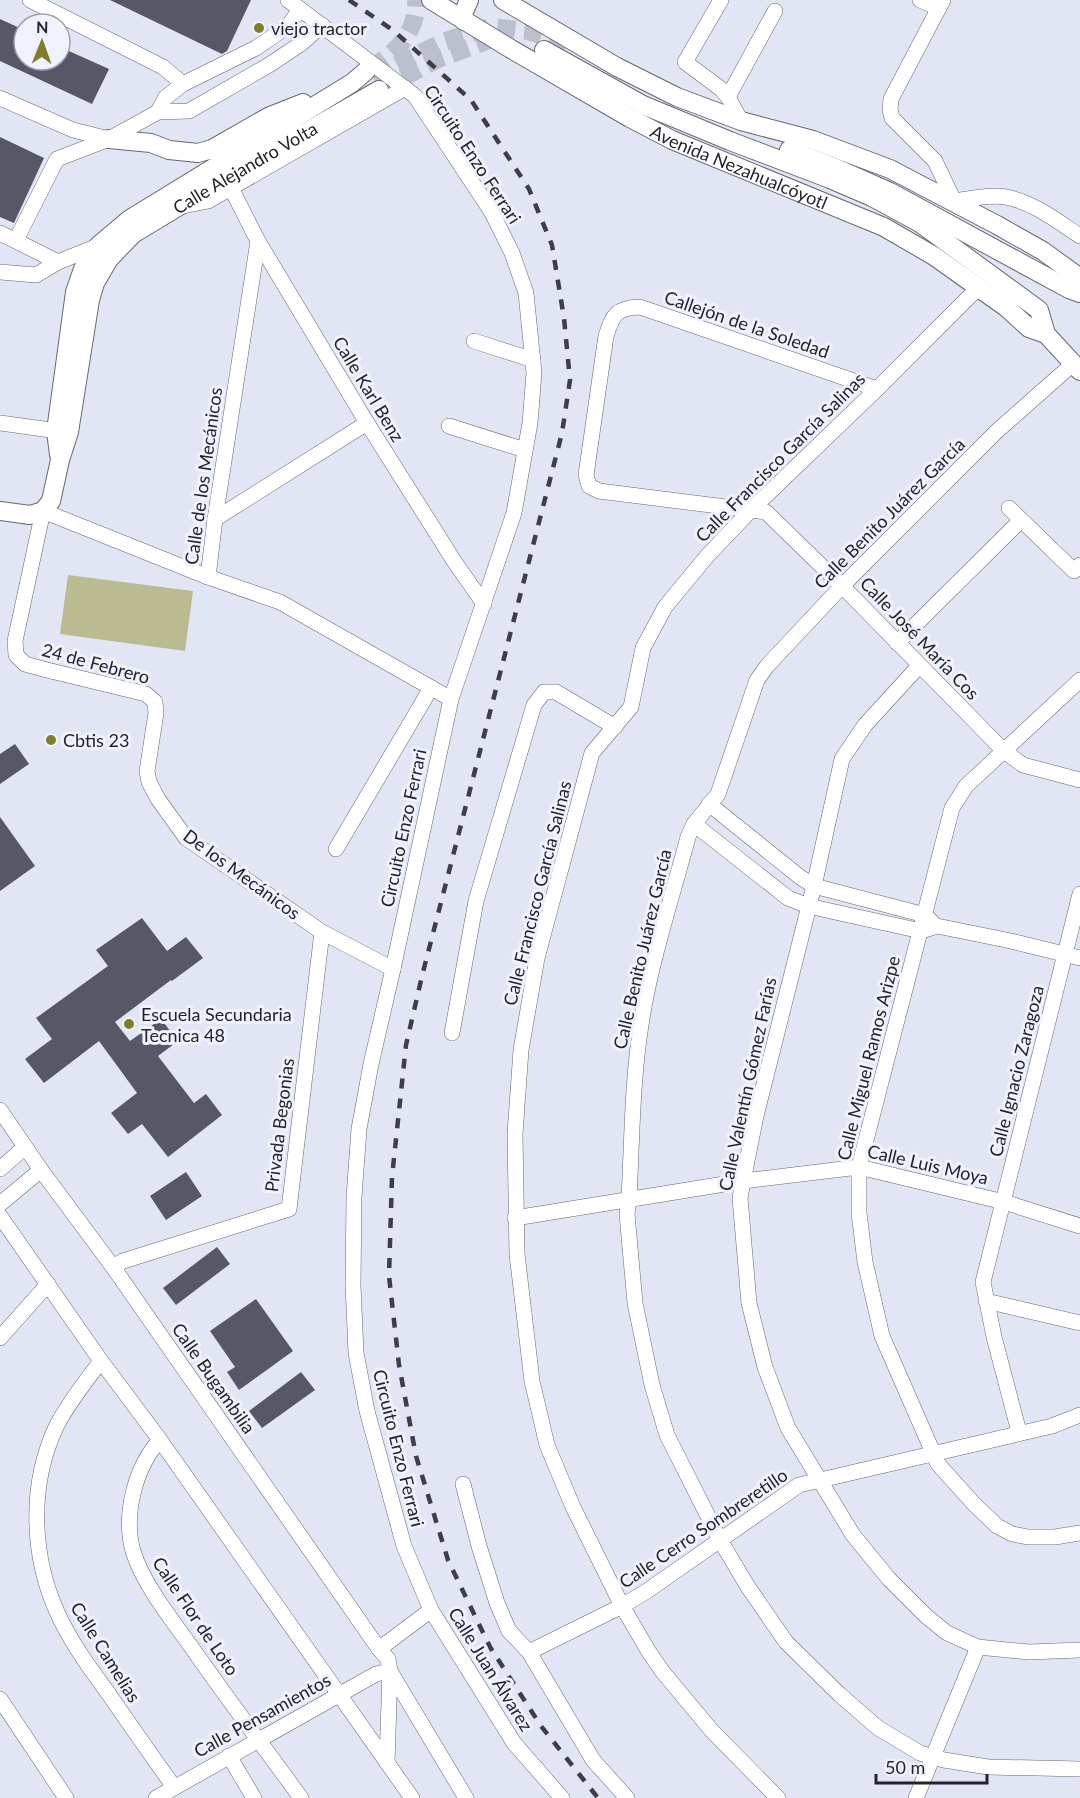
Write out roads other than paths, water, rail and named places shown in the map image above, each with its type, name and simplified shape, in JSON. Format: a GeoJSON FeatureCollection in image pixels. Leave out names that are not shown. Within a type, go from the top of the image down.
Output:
{"type":"FeatureCollection","features":[{"type":"Feature","properties":{"kind":"main road","name":"Avenida Nezahualcóyotl"},"geometry":{"type":"LineString","coordinates":[[431,0],[630,118],[672,140],[884,227],[934,256],[979,287],[1029,328],[1046,334]]}},
{"type":"Feature","properties":{"kind":"main road"},"geometry":{"type":"LineString","coordinates":[[464,21],[463,14],[470,0]]}},
{"type":"Feature","properties":{"kind":"main road"},"geometry":{"type":"LineString","coordinates":[[503,0],[617,67],[677,98],[741,121],[813,140],[890,169],[954,201],[1043,251],[1080,278]]}},
{"type":"Feature","properties":{"kind":"main road","name":"Avenida Nezahualcóyotl"},"geometry":{"type":"LineString","coordinates":[[566,48],[680,109],[838,169],[890,192],[1080,293]]}},
{"type":"Feature","properties":{"kind":"main road","name":"Avenida Nezahualcóyotl"},"geometry":{"type":"LineString","coordinates":[[544,50],[643,105],[851,188],[920,223],[1039,310],[1046,334],[1077,367]]}},
{"type":"Feature","properties":{"kind":"main road"},"geometry":{"type":"LineString","coordinates":[[109,139],[198,153],[212,149],[270,116],[362,82]]}},
{"type":"Feature","properties":{"kind":"main road","name":"Calle Alejandro Volta"},"geometry":{"type":"LineString","coordinates":[[106,248],[133,234],[362,82]]}},
{"type":"Feature","properties":{"kind":"main road","name":"Calle Alejandro Volta"},"geometry":{"type":"LineString","coordinates":[[43,511],[51,501],[90,300],[106,248],[130,219],[362,82]]}},
{"type":"Feature","properties":{"kind":"main road"},"geometry":{"type":"LineString","coordinates":[[0,511],[30,515],[43,511]]}},
{"type":"Feature","properties":{"kind":"street"},"geometry":{"type":"LineString","coordinates":[[30,0],[163,67],[183,84]]}},
{"type":"Feature","properties":{"kind":"street"},"geometry":{"type":"LineString","coordinates":[[721,0],[685,62],[721,89],[741,121]]}},
{"type":"Feature","properties":{"kind":"street"},"geometry":{"type":"LineString","coordinates":[[920,0],[941,4],[891,99],[892,118],[934,161],[954,201],[993,196],[1006,197],[1035,207],[1080,236]]}},
{"type":"Feature","properties":{"kind":"street"},"geometry":{"type":"LineString","coordinates":[[158,112],[165,98],[183,84],[256,48],[288,25],[294,4]]}},
{"type":"Feature","properties":{"kind":"street","name":"Circuito Enzo Ferrari"},"geometry":{"type":"LineString","coordinates":[[294,4],[415,96],[491,210],[512,253],[526,293],[533,360],[531,403],[514,513],[451,699],[371,1064],[360,1129],[353,1208],[353,1285],[357,1353],[367,1411],[404,1546],[431,1610]]}},
{"type":"Feature","properties":{"kind":"street"},"geometry":{"type":"LineString","coordinates":[[728,97],[775,12]]}},
{"type":"Feature","properties":{"kind":"street"},"geometry":{"type":"LineString","coordinates":[[16,240],[57,159],[109,139],[158,112],[189,111],[269,65],[302,43],[322,26]]}},
{"type":"Feature","properties":{"kind":"street"},"geometry":{"type":"LineString","coordinates":[[174,207],[208,201],[405,88]]}},
{"type":"Feature","properties":{"kind":"street"},"geometry":{"type":"LineString","coordinates":[[0,98],[73,130],[109,139]]}},
{"type":"Feature","properties":{"kind":"street","name":"Calle Karl Benz"},"geometry":{"type":"LineString","coordinates":[[231,188],[258,241],[367,423],[454,561],[484,604]]}},
{"type":"Feature","properties":{"kind":"street"},"geometry":{"type":"LineString","coordinates":[[0,232],[58,262]]}},
{"type":"Feature","properties":{"kind":"street","name":"Calle de los Mecánicos"},"geometry":{"type":"LineString","coordinates":[[43,511],[208,577],[258,241]]}},
{"type":"Feature","properties":{"kind":"street"},"geometry":{"type":"LineString","coordinates":[[0,272],[36,275],[58,262],[106,248]]}},
{"type":"Feature","properties":{"kind":"street","name":"Calle Francisco García Salinas"},"geometry":{"type":"LineString","coordinates":[[778,1798],[712,1731],[648,1652],[573,1507],[547,1444],[529,1360],[515,1218],[515,1134],[521,1050],[537,958],[592,753],[630,707],[643,648],[665,607],[708,555],[751,510],[979,287]]}},
{"type":"Feature","properties":{"kind":"street","name":"Callejón de la Soledad"},"geometry":{"type":"LineString","coordinates":[[599,491],[589,486],[586,475],[606,336],[612,316],[626,308],[640,307],[877,389]]}},
{"type":"Feature","properties":{"kind":"street"},"geometry":{"type":"LineString","coordinates":[[474,341],[533,360]]}},
{"type":"Feature","properties":{"kind":"street","name":"Calle Benito Juárez García"},"geometry":{"type":"LineString","coordinates":[[1077,367],[998,431],[842,586],[767,666],[757,680],[718,794],[694,824],[682,859],[641,1022],[636,1062],[627,1214],[635,1303],[652,1384],[667,1435],[720,1540],[748,1587],[786,1642],[878,1728],[920,1753],[988,1767],[1080,1769]]}},
{"type":"Feature","properties":{"kind":"street"},"geometry":{"type":"LineString","coordinates":[[0,423],[63,431]]}},
{"type":"Feature","properties":{"kind":"street"},"geometry":{"type":"LineString","coordinates":[[215,519],[367,423]]}},
{"type":"Feature","properties":{"kind":"street"},"geometry":{"type":"LineString","coordinates":[[449,426],[525,450]]}},
{"type":"Feature","properties":{"kind":"street","name":"Calle José María Cos"},"geometry":{"type":"LineString","coordinates":[[599,491],[766,512],[1004,751],[1023,765],[1080,780]]}},
{"type":"Feature","properties":{"kind":"street"},"geometry":{"type":"LineString","coordinates":[[1009,508],[1074,571],[1080,565]]}},
{"type":"Feature","properties":{"kind":"street","name":"Calle Alejandro Volta"},"geometry":{"type":"LineString","coordinates":[[25,664],[16,655],[15,641],[43,511]]}},
{"type":"Feature","properties":{"kind":"street"},"geometry":{"type":"LineString","coordinates":[[897,643],[1021,520]]}},
{"type":"Feature","properties":{"kind":"street"},"geometry":{"type":"LineString","coordinates":[[208,577],[280,602],[451,699]]}},
{"type":"Feature","properties":{"kind":"street","name":"24 de Febrero"},"geometry":{"type":"LineString","coordinates":[[25,664],[146,693],[155,702]]}},
{"type":"Feature","properties":{"kind":"street","name":"Calle Valentín Gómez Farías"},"geometry":{"type":"LineString","coordinates":[[919,666],[865,725],[842,759],[814,886],[756,1116],[740,1198],[749,1303],[765,1367],[788,1428],[853,1535],[889,1579],[927,1617],[947,1633],[978,1647],[1029,1652],[1080,1650]]}},
{"type":"Feature","properties":{"kind":"street","name":"Calle Miguel Ramos Arizpe"},"geometry":{"type":"LineString","coordinates":[[1080,680],[966,786],[952,808],[859,1167],[859,1213],[865,1262],[882,1336],[938,1464],[997,1526],[1012,1534],[1028,1537],[1055,1537],[1080,1533]]}},
{"type":"Feature","properties":{"kind":"street"},"geometry":{"type":"LineString","coordinates":[[336,849],[431,688]]}},
{"type":"Feature","properties":{"kind":"street"},"geometry":{"type":"LineString","coordinates":[[452,1033],[476,901],[534,705],[544,692],[556,692],[615,727]]}},
{"type":"Feature","properties":{"kind":"street","name":"De los Mecánicos"},"geometry":{"type":"LineString","coordinates":[[155,702],[156,713],[147,771],[149,782],[158,799],[186,838],[322,932],[393,969]]}},
{"type":"Feature","properties":{"kind":"street"},"geometry":{"type":"LineString","coordinates":[[709,804],[814,886],[926,915],[937,926]]}},
{"type":"Feature","properties":{"kind":"street"},"geometry":{"type":"LineString","coordinates":[[694,824],[788,898],[808,906],[921,931],[937,926],[1073,956]]}},
{"type":"Feature","properties":{"kind":"street","name":"Calle Ignacio Zaragoza"},"geometry":{"type":"LineString","coordinates":[[1019,1432],[983,1282],[1073,956],[1080,894]]}},
{"type":"Feature","properties":{"kind":"street","name":"Privada Begonias"},"geometry":{"type":"LineString","coordinates":[[113,1268],[123,1261],[289,1209],[322,932]]}},
{"type":"Feature","properties":{"kind":"street","name":"Calle Bugambilia"},"geometry":{"type":"LineString","coordinates":[[0,1110],[388,1659],[390,1671],[466,1798]]}},
{"type":"Feature","properties":{"kind":"street"},"geometry":{"type":"LineString","coordinates":[[0,1168],[25,1147]]}},
{"type":"Feature","properties":{"kind":"street","name":"Calle Luis Moya"},"geometry":{"type":"LineString","coordinates":[[515,1218],[743,1181],[859,1167],[1004,1202],[1080,1226]]}},
{"type":"Feature","properties":{"kind":"street"},"geometry":{"type":"LineString","coordinates":[[0,1204],[41,1170]]}},
{"type":"Feature","properties":{"kind":"street"},"geometry":{"type":"LineString","coordinates":[[0,1216],[412,1798]]}},
{"type":"Feature","properties":{"kind":"street"},"geometry":{"type":"LineString","coordinates":[[0,1338],[48,1284]]}},
{"type":"Feature","properties":{"kind":"street"},"geometry":{"type":"LineString","coordinates":[[986,1301],[1080,1323]]}},
{"type":"Feature","properties":{"kind":"street","name":"Calle Camelias"},"geometry":{"type":"LineString","coordinates":[[101,1361],[65,1410],[56,1427],[42,1467],[37,1505],[41,1562],[51,1597],[70,1638],[174,1787]]}},
{"type":"Feature","properties":{"kind":"street","name":"Calle Cerro Sombreretillo"},"geometry":{"type":"LineString","coordinates":[[530,1652],[647,1591],[800,1485],[1052,1426],[1080,1415]]}},
{"type":"Feature","properties":{"kind":"street","name":"Calle Flor de Loto"},"geometry":{"type":"LineString","coordinates":[[160,1440],[149,1452],[132,1498],[130,1526],[135,1556],[166,1612],[301,1798]]}},
{"type":"Feature","properties":{"kind":"street"},"geometry":{"type":"LineString","coordinates":[[463,1484],[479,1546],[497,1603],[509,1631],[530,1652],[593,1760],[627,1798]]}},
{"type":"Feature","properties":{"kind":"street","name":"Calle Juan Álvarez"},"geometry":{"type":"LineString","coordinates":[[379,1649],[431,1610],[514,1743],[562,1798]]}},
{"type":"Feature","properties":{"kind":"street"},"geometry":{"type":"LineString","coordinates":[[916,1798],[978,1647]]}},
{"type":"Feature","properties":{"kind":"street"},"geometry":{"type":"LineString","coordinates":[[387,1763],[390,1671]]}},
{"type":"Feature","properties":{"kind":"street","name":"Calle Pensamientos"},"geometry":{"type":"LineString","coordinates":[[156,1798],[376,1674],[390,1671]]}},
{"type":"Feature","properties":{"kind":"street"},"geometry":{"type":"LineString","coordinates":[[0,1699],[66,1798]]}},
{"type":"Feature","properties":{"kind":"street"},"geometry":{"type":"LineString","coordinates":[[229,1756],[254,1798]]}},
{"type":"Feature","properties":{"kind":"tunnel"},"geometry":{"type":"LineString","coordinates":[[370,69],[403,41],[413,22],[416,0]]}},
{"type":"Feature","properties":{"kind":"tunnel"},"geometry":{"type":"LineString","coordinates":[[373,77],[443,42],[490,27],[529,31],[566,48]]}},
{"type":"Feature","properties":{"kind":"tunnel"},"geometry":{"type":"LineString","coordinates":[[379,90],[438,59],[489,40]]}},
{"type":"Feature","properties":{"kind":"railway"},"geometry":{"type":"LineString","coordinates":[[349,0],[394,31],[471,100],[529,189],[552,245],[564,318],[570,380],[562,433],[406,1045],[392,1177],[389,1276],[399,1365],[416,1456],[448,1560],[490,1647],[541,1726],[598,1798]]}},
{"type":"Feature","properties":{"kind":"place","name":"viejo tractor"},"geometry":{"type":"Point","coordinates":[259,28]}},
{"type":"Feature","properties":{"kind":"place","name":"Cbtis 23"},"geometry":{"type":"Point","coordinates":[51,740]}},
{"type":"Feature","properties":{"kind":"place","name":"Escuela Secundaria Tecnica 48"},"geometry":{"type":"Point","coordinates":[129,1024]}}]}
